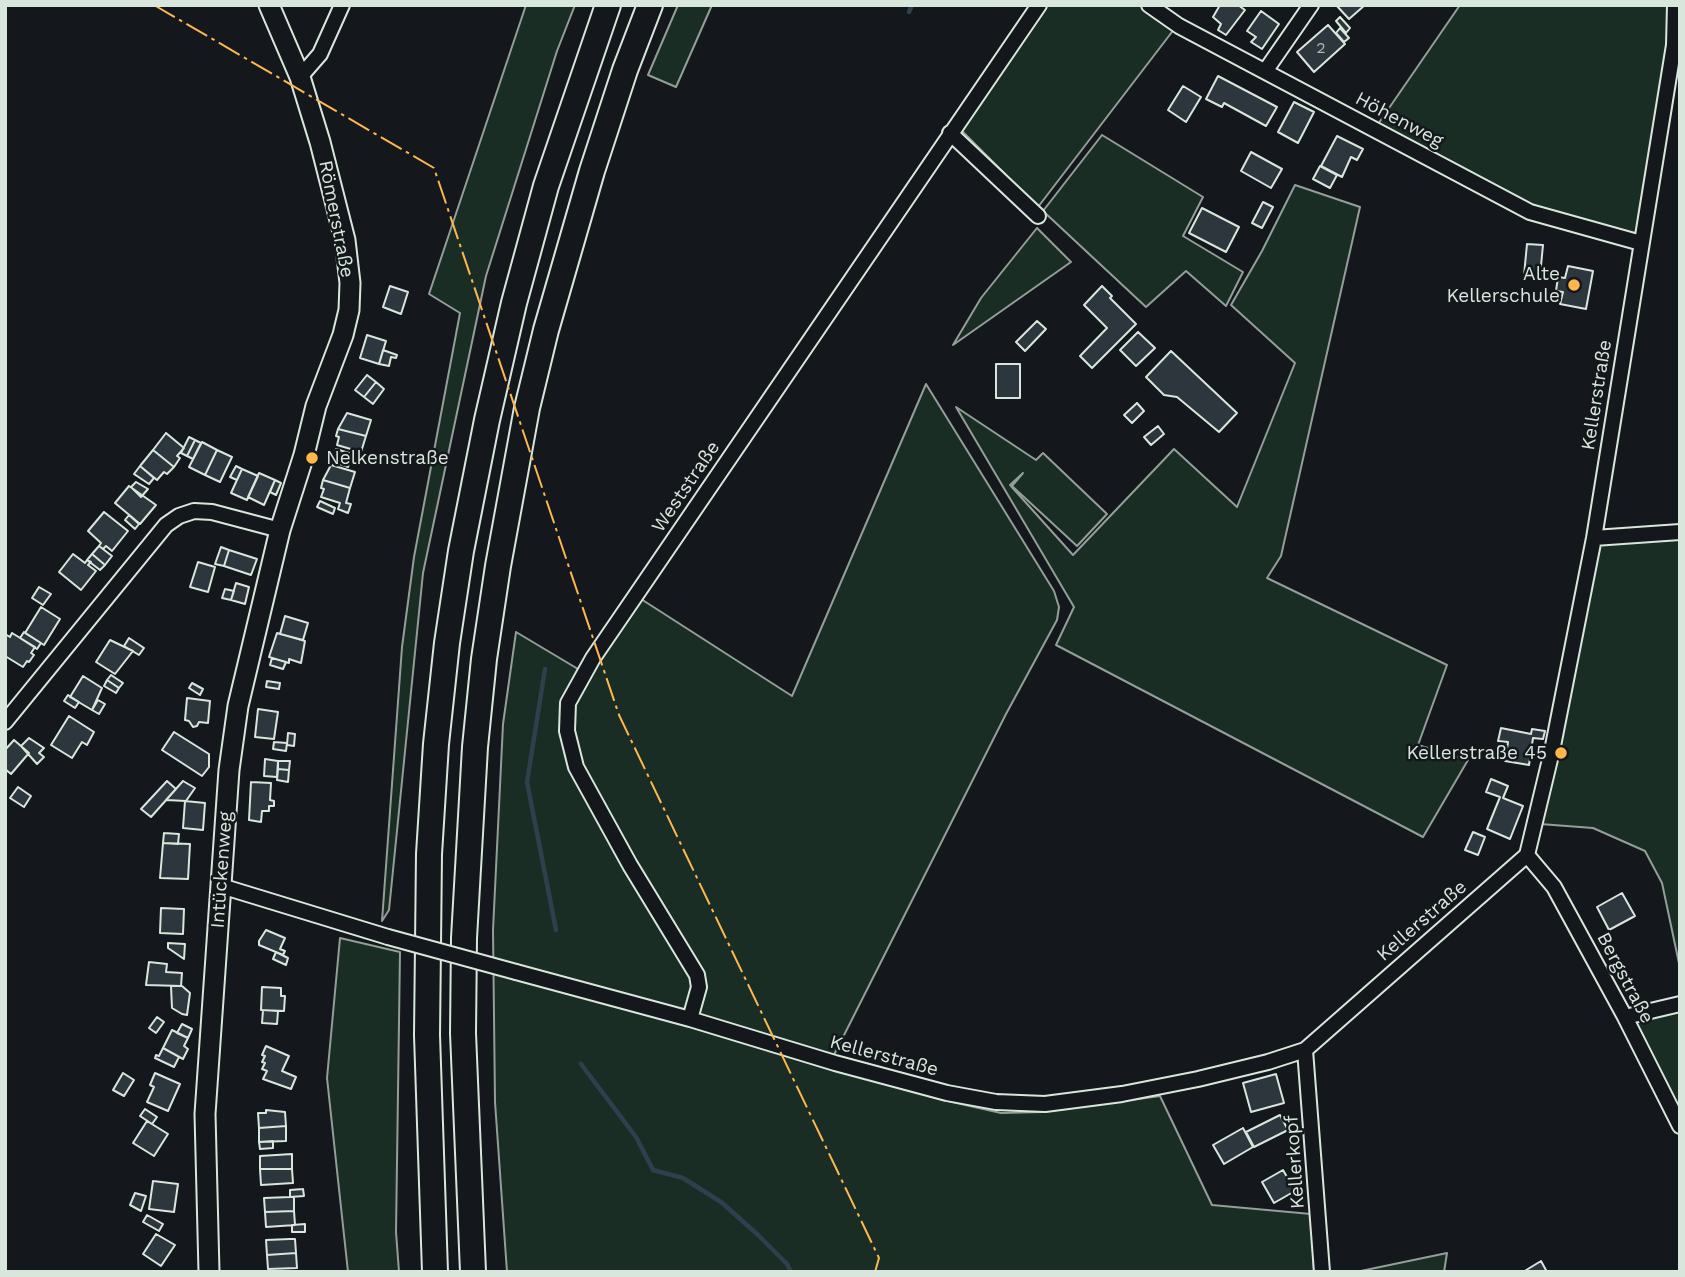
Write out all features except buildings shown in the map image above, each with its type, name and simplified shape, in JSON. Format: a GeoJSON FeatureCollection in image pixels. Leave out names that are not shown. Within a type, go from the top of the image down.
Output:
{"type":"FeatureCollection","features":[{"type":"Feature","properties":{"kind":"highway"},"geometry":{"type":"LineString","coordinates":[[435,1272],[426,1035],[429,854],[436,744],[447,643],[464,538],[513,303],[546,186],[608,5]]}},
{"type":"Feature","properties":{"kind":"highway"},"geometry":{"type":"LineString","coordinates":[[473,1272],[463,1033],[464,939],[475,747],[484,659],[527,408],[543,343],[592,172],[625,70],[650,5]]}},
{"type":"Feature","properties":{"kind":"street","name":"Römerstraße"},"geometry":{"type":"LineString","coordinates":[[269,5],[300,76],[333,189],[349,262],[349,310],[343,335],[316,406],[298,476]]}},
{"type":"Feature","properties":{"kind":"street"},"geometry":{"type":"LineString","coordinates":[[300,76],[320,54],[342,5]]}},
{"type":"Feature","properties":{"kind":"street","name":"Weststraße"},"geometry":{"type":"LineString","coordinates":[[690,1019],[699,987],[697,975],[630,865],[576,767],[567,731],[568,703],[600,646],[1039,5]]}},
{"type":"Feature","properties":{"kind":"street","name":"Höhenweg"},"geometry":{"type":"LineString","coordinates":[[1150,5],[1179,26],[1530,212],[1641,243]]}},
{"type":"Feature","properties":{"kind":"street"},"geometry":{"type":"LineString","coordinates":[[1266,71],[1311,5]]}},
{"type":"Feature","properties":{"kind":"street","name":"Kellerstraße"},"geometry":{"type":"LineString","coordinates":[[221,886],[388,937],[690,1019],[835,1063],[947,1093],[996,1102],[1045,1104],[1122,1094],[1198,1079],[1305,1050],[1527,855],[1552,751],[1594,538],[1641,243],[1677,45],[1675,5]]}},
{"type":"Feature","properties":{"kind":"street"},"geometry":{"type":"LineString","coordinates":[[950,133],[1038,216]]}},
{"type":"Feature","properties":{"kind":"street","name":"Intückenweg"},"geometry":{"type":"LineString","coordinates":[[209,1272],[205,1114],[229,770],[238,706],[280,530],[298,476]]}},
{"type":"Feature","properties":{"kind":"street"},"geometry":{"type":"LineString","coordinates":[[5,722],[166,525],[179,516],[194,511],[212,512],[280,530]]}},
{"type":"Feature","properties":{"kind":"street"},"geometry":{"type":"LineString","coordinates":[[1594,538],[1680,532]]}},
{"type":"Feature","properties":{"kind":"street","name":"Bergstraße"},"geometry":{"type":"LineString","coordinates":[[1527,855],[1554,887],[1625,1017],[1680,1126]]}},
{"type":"Feature","properties":{"kind":"street"},"geometry":{"type":"LineString","coordinates":[[1625,1017],[1680,1004]]}},
{"type":"Feature","properties":{"kind":"street","name":"Kellerkopf"},"geometry":{"type":"LineString","coordinates":[[1305,1050],[1322,1272]]}},
{"type":"Feature","properties":{"kind":"green space"},"geometry":{"type":"Polygon","coordinates":[[[526,5],[575,5],[557,51],[486,276],[423,573],[389,910],[382,921],[402,647],[414,557],[460,313],[429,294],[526,5]]]}},
{"type":"Feature","properties":{"kind":"green space"},"geometry":{"type":"Polygon","coordinates":[[[678,5],[712,5],[676,87],[648,75],[678,5]]]}},
{"type":"Feature","properties":{"kind":"green space"},"geometry":{"type":"Polygon","coordinates":[[[1046,5],[1142,5],[1175,28],[1038,207],[960,129],[1046,5]]]}},
{"type":"Feature","properties":{"kind":"green space"},"geometry":{"type":"Polygon","coordinates":[[[1460,5],[1672,5],[1671,43],[1639,238],[1531,208],[1376,127],[1460,5]]]}},
{"type":"Feature","properties":{"kind":"green space"},"geometry":{"type":"Polygon","coordinates":[[[1102,135],[1203,197],[1183,236],[1243,272],[1226,306],[1186,271],[1146,307],[1043,211],[1102,135]]]}},
{"type":"Feature","properties":{"kind":"green space"},"geometry":{"type":"Polygon","coordinates":[[[1295,185],[1360,207],[1281,556],[1267,578],[1447,665],[1418,745],[1468,760],[1423,837],[1056,645],[1074,607],[956,407],[1036,460],[1043,453],[1107,514],[1077,546],[1012,486],[1023,473],[1010,485],[1073,555],[1174,449],[1237,507],[1295,363],[1231,305],[1295,185]]]}},
{"type":"Feature","properties":{"kind":"green space"},"geometry":{"type":"Polygon","coordinates":[[[1037,228],[1071,262],[953,345],[981,298],[1037,228]]]}},
{"type":"Feature","properties":{"kind":"green space"},"geometry":{"type":"Polygon","coordinates":[[[926,384],[1054,591],[1059,607],[1057,620],[1006,714],[834,1055],[694,1016],[704,980],[635,864],[581,765],[572,731],[574,705],[580,689],[641,599],[792,696],[926,384]]]}},
{"type":"Feature","properties":{"kind":"green space"},"geometry":{"type":"Polygon","coordinates":[[[1680,535],[1680,968],[1662,883],[1645,851],[1593,828],[1540,824],[1599,541],[1680,535]]]}},
{"type":"Feature","properties":{"kind":"green space"},"geometry":{"type":"Polygon","coordinates":[[[516,632],[578,669],[564,701],[562,735],[693,975],[695,986],[686,1022],[943,1100],[1001,1113],[1042,1112],[1160,1096],[1212,1205],[1311,1214],[1314,1272],[507,1272],[495,1102],[493,930],[503,724],[516,632]]]}},
{"type":"Feature","properties":{"kind":"green space"},"geometry":{"type":"Polygon","coordinates":[[[340,938],[400,952],[396,1232],[399,1272],[348,1272],[327,1078],[340,938]]]}},
{"type":"Feature","properties":{"kind":"green space"},"geometry":{"type":"Polygon","coordinates":[[[1680,1008],[1680,1115],[1631,1019],[1680,1008]]]}},
{"type":"Feature","properties":{"kind":"green space"},"geometry":{"type":"Polygon","coordinates":[[[1447,1253],[1444,1272],[1356,1272],[1447,1253]]]}},
{"type":"Feature","properties":{"kind":"waterway"},"geometry":{"type":"LineString","coordinates":[[909,12],[912,5]]}},
{"type":"Feature","properties":{"kind":"waterway"},"geometry":{"type":"LineString","coordinates":[[545,669],[527,782],[556,930]]}},
{"type":"Feature","properties":{"kind":"waterway"},"geometry":{"type":"LineString","coordinates":[[581,1064],[636,1137],[653,1170],[683,1178],[721,1202],[757,1234],[787,1264],[791,1272]]}},
{"type":"Feature","properties":{"kind":"power"},"geometry":{"type":"LineString","coordinates":[[154,5],[434,168],[619,715],[879,1258],[875,1272]]}},
{"type":"Feature","properties":{"kind":"place","name":"Alte Kellerschule"},"geometry":{"type":"Point","coordinates":[1574,285]}},
{"type":"Feature","properties":{"kind":"place","name":"Nelkenstraße"},"geometry":{"type":"Point","coordinates":[312,458]}},
{"type":"Feature","properties":{"kind":"place","name":"Kellerstraße 45"},"geometry":{"type":"Point","coordinates":[1561,753]}}]}
